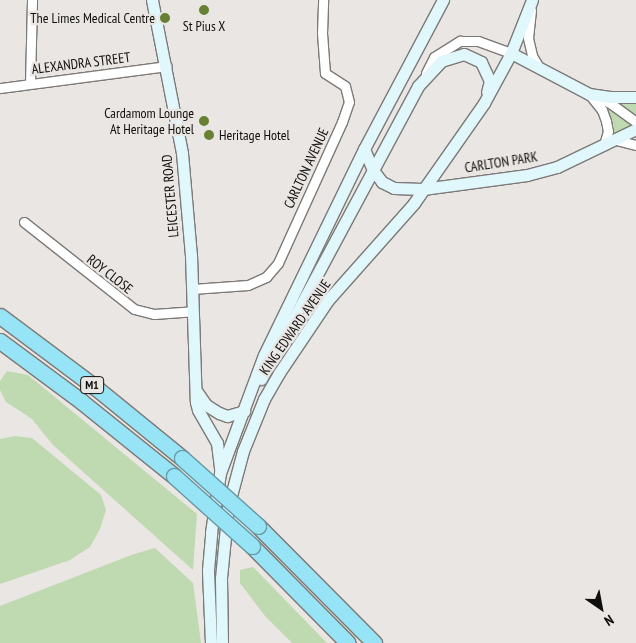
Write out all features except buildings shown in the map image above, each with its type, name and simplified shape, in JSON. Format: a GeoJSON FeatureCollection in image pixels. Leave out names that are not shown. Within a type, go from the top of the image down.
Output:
{"type":"FeatureCollection","features":[{"type":"Feature","properties":{"kind":"highway","name":"M1"},"geometry":{"type":"LineString","coordinates":[[0,316],[94,387],[182,458],[258,526],[374,643]]}},
{"type":"Feature","properties":{"kind":"highway","name":"M1"},"geometry":{"type":"LineString","coordinates":[[0,340],[82,402],[174,476],[252,546],[348,643]]}},
{"type":"Feature","properties":{"kind":"main road","name":"LEICESTER ROAD"},"geometry":{"type":"LineString","coordinates":[[152,0],[182,153],[192,289],[198,410],[217,443],[220,473]]}},
{"type":"Feature","properties":{"kind":"main road","name":"KING EDWARD AVENUE"},"geometry":{"type":"LineString","coordinates":[[210,643],[208,570],[211,532],[220,473],[264,355],[364,149],[443,0]]}},
{"type":"Feature","properties":{"kind":"main road","name":"KING EDWARD AVENUE"},"geometry":{"type":"LineString","coordinates":[[222,643],[221,578],[224,532],[232,484],[264,399],[279,373],[328,300],[414,203],[484,103],[511,53],[532,0]]}},
{"type":"Feature","properties":{"kind":"main road"},"geometry":{"type":"LineString","coordinates":[[511,53],[588,94],[610,97],[636,96]]}},
{"type":"Feature","properties":{"kind":"main road","name":"KING EDWARD AVENUE"},"geometry":{"type":"LineString","coordinates":[[245,408],[418,86],[440,61],[464,54],[480,62],[490,82],[484,103]]}},
{"type":"Feature","properties":{"kind":"main road","name":"CARLTON PARK"},"geometry":{"type":"LineString","coordinates":[[373,170],[382,182],[394,188],[423,190],[527,175],[557,166],[636,129]]}},
{"type":"Feature","properties":{"kind":"main road"},"geometry":{"type":"LineString","coordinates":[[364,149],[373,170]]}},
{"type":"Feature","properties":{"kind":"main road"},"geometry":{"type":"LineString","coordinates":[[198,392],[206,405],[227,416],[245,408]]}},
{"type":"Feature","properties":{"kind":"street"},"geometry":{"type":"LineString","coordinates":[[30,84],[32,0]]}},
{"type":"Feature","properties":{"kind":"street","name":"CARLTON AVENUE"},"geometry":{"type":"LineString","coordinates":[[192,289],[248,284],[266,276],[278,263],[342,122],[349,102],[345,86],[325,73],[323,0]]}},
{"type":"Feature","properties":{"kind":"street"},"geometry":{"type":"LineString","coordinates":[[532,0],[528,38],[532,56],[542,71]]}},
{"type":"Feature","properties":{"kind":"street"},"geometry":{"type":"LineString","coordinates":[[418,86],[434,57],[460,41],[478,41],[511,53]]}},
{"type":"Feature","properties":{"kind":"street","name":"ALEXANDRA STREET"},"geometry":{"type":"LineString","coordinates":[[0,88],[166,66]]}},
{"type":"Feature","properties":{"kind":"street"},"geometry":{"type":"LineString","coordinates":[[588,94],[610,103],[636,122]]}},
{"type":"Feature","properties":{"kind":"street"},"geometry":{"type":"LineString","coordinates":[[588,94],[602,110],[606,121],[608,131],[604,145]]}},
{"type":"Feature","properties":{"kind":"street"},"geometry":{"type":"LineString","coordinates":[[616,140],[636,145]]}},
{"type":"Feature","properties":{"kind":"street","name":"ROY CLOSE"},"geometry":{"type":"LineString","coordinates":[[24,222],[134,309],[154,314],[193,311]]}},
{"type":"Feature","properties":{"kind":"green space"},"geometry":{"type":"Polygon","coordinates":[[[610,102],[636,102],[636,120],[610,102]]]}},
{"type":"Feature","properties":{"kind":"green space"},"geometry":{"type":"Polygon","coordinates":[[[606,108],[634,124],[614,135],[614,126],[606,108]]]}},
{"type":"Feature","properties":{"kind":"green space"},"geometry":{"type":"Polygon","coordinates":[[[7,371],[28,375],[197,514],[193,570],[53,445],[32,419],[6,402],[0,390],[0,381],[7,371]]]}},
{"type":"Feature","properties":{"kind":"green space"},"geometry":{"type":"Polygon","coordinates":[[[15,436],[32,438],[101,495],[106,510],[100,529],[90,547],[70,560],[0,584],[0,439],[15,436]]]}},
{"type":"Feature","properties":{"kind":"green space"},"geometry":{"type":"Polygon","coordinates":[[[155,548],[193,583],[201,643],[0,643],[0,606],[134,554],[155,548]]]}},
{"type":"Feature","properties":{"kind":"green space"},"geometry":{"type":"Polygon","coordinates":[[[253,567],[327,643],[292,643],[265,616],[240,583],[240,570],[253,567]]]}},
{"type":"Feature","properties":{"kind":"place","name":"St Pius X"},"geometry":{"type":"Point","coordinates":[204,10]}},
{"type":"Feature","properties":{"kind":"place","name":"The Limes Medical Centre"},"geometry":{"type":"Point","coordinates":[165,18]}},
{"type":"Feature","properties":{"kind":"place","name":"Cardamom Lounge At Heritage Hotel"},"geometry":{"type":"Point","coordinates":[204,121]}},
{"type":"Feature","properties":{"kind":"place","name":"Heritage Hotel"},"geometry":{"type":"Point","coordinates":[209,135]}}]}
